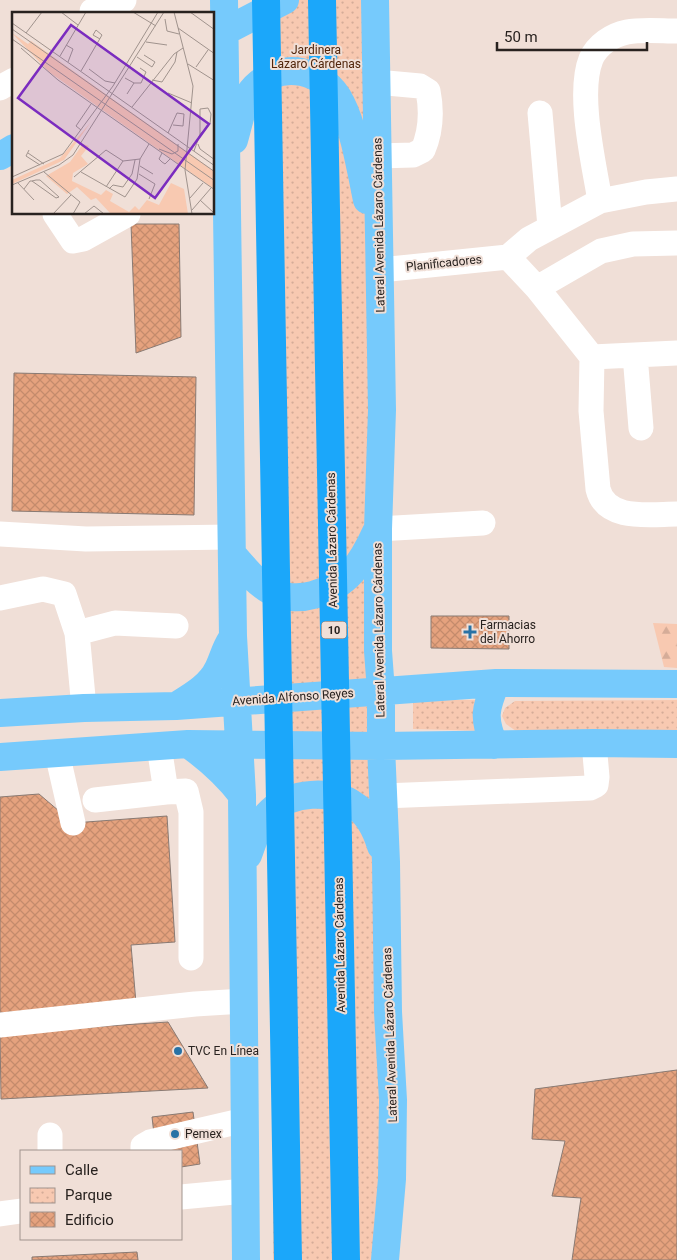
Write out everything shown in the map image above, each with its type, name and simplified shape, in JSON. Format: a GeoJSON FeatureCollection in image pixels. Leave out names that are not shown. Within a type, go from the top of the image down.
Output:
{"type":"FeatureCollection","features":[{"type":"Feature","properties":{"kind":"highway"},"geometry":{"type":"LineString","coordinates":[[266,0],[288,1260]]}},
{"type":"Feature","properties":{"kind":"highway","name":"Avenida Lázaro Cárdenas"},"geometry":{"type":"LineString","coordinates":[[322,0],[346,1260]]}},
{"type":"Feature","properties":{"kind":"main road"},"geometry":{"type":"LineString","coordinates":[[224,0],[219,34],[226,167]]}},
{"type":"Feature","properties":{"kind":"main road"},"geometry":{"type":"LineString","coordinates":[[219,34],[285,0]]}},
{"type":"Feature","properties":{"kind":"main road","name":"Lateral Avenida Lázaro Cárdenas"},"geometry":{"type":"LineString","coordinates":[[375,0],[382,410],[378,529],[378,651],[386,862],[388,1012],[393,1110],[392,1179],[386,1260]]}},
{"type":"Feature","properties":{"kind":"main road"},"geometry":{"type":"LineString","coordinates":[[246,1260],[242,795],[233,636],[232,545],[220,209],[226,167],[244,107],[254,88],[268,77],[293,70],[304,72],[318,79],[334,92],[348,120],[380,261]]}},
{"type":"Feature","properties":{"kind":"main road"},"geometry":{"type":"LineString","coordinates":[[0,156],[12,149]]}},
{"type":"Feature","properties":{"kind":"main road"},"geometry":{"type":"LineString","coordinates":[[232,545],[258,582],[273,592],[288,597],[304,598],[336,587],[349,576],[378,529]]}},
{"type":"Feature","properties":{"kind":"main road"},"geometry":{"type":"LineString","coordinates":[[176,706],[198,692],[215,675],[226,647],[233,636]]}},
{"type":"Feature","properties":{"kind":"main road"},"geometry":{"type":"LineString","coordinates":[[494,745],[486,714],[487,705],[496,683]]}},
{"type":"Feature","properties":{"kind":"main road","name":"Avenida Alfonso Reyes"},"geometry":{"type":"LineString","coordinates":[[0,713],[84,708],[176,706],[496,683],[677,684]]}},
{"type":"Feature","properties":{"kind":"main road"},"geometry":{"type":"LineString","coordinates":[[0,757],[188,744],[381,746],[594,743],[677,744]]}},
{"type":"Feature","properties":{"kind":"main road"},"geometry":{"type":"LineString","coordinates":[[188,744],[229,777],[242,795]]}},
{"type":"Feature","properties":{"kind":"main road"},"geometry":{"type":"LineString","coordinates":[[243,867],[260,824],[272,810],[299,796],[317,795],[337,797],[354,805],[370,820],[378,836],[386,862]]}},
{"type":"Feature","properties":{"kind":"lane"},"geometry":{"type":"LineString","coordinates":[[88,8],[124,0]]}},
{"type":"Feature","properties":{"kind":"lane"},"geometry":{"type":"LineString","coordinates":[[600,201],[587,125],[586,80],[592,58],[603,43],[626,32],[677,31]]}},
{"type":"Feature","properties":{"kind":"lane"},"geometry":{"type":"LineString","coordinates":[[0,88],[12,81]]}},
{"type":"Feature","properties":{"kind":"lane"},"geometry":{"type":"LineString","coordinates":[[376,82],[420,86],[428,91],[431,115],[428,140],[423,150],[414,155],[378,156]]}},
{"type":"Feature","properties":{"kind":"lane"},"geometry":{"type":"LineString","coordinates":[[540,113],[550,227]]}},
{"type":"Feature","properties":{"kind":"lane"},"geometry":{"type":"LineString","coordinates":[[677,190],[646,192],[600,201],[529,239],[508,257],[537,288],[592,357],[592,411],[600,497],[613,510],[620,512],[633,514],[677,514]]}},
{"type":"Feature","properties":{"kind":"lane"},"geometry":{"type":"LineString","coordinates":[[56,215],[73,241],[83,239],[126,215]]}},
{"type":"Feature","properties":{"kind":"lane"},"geometry":{"type":"LineString","coordinates":[[537,288],[601,251],[633,244],[677,243]]}},
{"type":"Feature","properties":{"kind":"lane","name":"Planificadores"},"geometry":{"type":"LineString","coordinates":[[380,261],[508,257]]}},
{"type":"Feature","properties":{"kind":"lane"},"geometry":{"type":"LineString","coordinates":[[592,357],[677,353]]}},
{"type":"Feature","properties":{"kind":"lane"},"geometry":{"type":"LineString","coordinates":[[635,355],[641,428]]}},
{"type":"Feature","properties":{"kind":"lane"},"geometry":{"type":"LineString","coordinates":[[378,529],[483,523]]}},
{"type":"Feature","properties":{"kind":"lane"},"geometry":{"type":"LineString","coordinates":[[0,534],[232,545]]}},
{"type":"Feature","properties":{"kind":"lane"},"geometry":{"type":"LineString","coordinates":[[0,598],[44,589],[64,594],[77,633],[84,708]]}},
{"type":"Feature","properties":{"kind":"lane"},"geometry":{"type":"LineString","coordinates":[[77,633],[115,623],[176,626]]}},
{"type":"Feature","properties":{"kind":"lane"},"geometry":{"type":"LineString","coordinates":[[383,796],[590,788],[596,785],[597,777],[594,743]]}},
{"type":"Feature","properties":{"kind":"lane"},"geometry":{"type":"LineString","coordinates":[[159,746],[166,792]]}},
{"type":"Feature","properties":{"kind":"lane"},"geometry":{"type":"LineString","coordinates":[[57,754],[73,823]]}},
{"type":"Feature","properties":{"kind":"lane"},"geometry":{"type":"LineString","coordinates":[[95,800],[186,791],[191,812],[190,958]]}},
{"type":"Feature","properties":{"kind":"lane"},"geometry":{"type":"LineString","coordinates":[[0,1025],[195,1004],[244,1001]]}},
{"type":"Feature","properties":{"kind":"lane"},"geometry":{"type":"LineString","coordinates":[[143,1150],[143,1146],[150,1142],[245,1120]]}},
{"type":"Feature","properties":{"kind":"lane"},"geometry":{"type":"LineString","coordinates":[[182,1197],[245,1191]]}},
{"type":"Feature","properties":{"kind":"lane"},"geometry":{"type":"LineString","coordinates":[[0,1214],[20,1211]]}},
{"type":"Feature","properties":{"kind":"green space","name":"Jardinera Lázaro Cárdenas"},"geometry":{"type":"Polygon","coordinates":[[[258,0],[373,0],[382,1193],[374,1260],[273,1260],[273,1068],[258,0]]]}},
{"type":"Feature","properties":{"kind":"green space"},"geometry":{"type":"Polygon","coordinates":[[[653,623],[677,624],[677,668],[664,667],[653,623]]]}},
{"type":"Feature","properties":{"kind":"green space"},"geometry":{"type":"Polygon","coordinates":[[[413,700],[483,700],[485,731],[413,729],[413,700]]]}},
{"type":"Feature","properties":{"kind":"green space"},"geometry":{"type":"Polygon","coordinates":[[[677,700],[677,731],[516,731],[506,724],[502,716],[505,708],[515,701],[677,700]]]}},
{"type":"Feature","properties":{"kind":"building"},"geometry":{"type":"Polygon","coordinates":[[[131,224],[179,224],[181,337],[136,353],[131,224]]]}},
{"type":"Feature","properties":{"kind":"building"},"geometry":{"type":"Polygon","coordinates":[[[14,373],[196,377],[194,515],[12,511],[14,373]]]}},
{"type":"Feature","properties":{"kind":"building","name":"Farmacias del Ahorro"},"geometry":{"type":"Polygon","coordinates":[[[431,616],[509,616],[509,649],[431,648],[431,616]]]}},
{"type":"Feature","properties":{"kind":"building"},"geometry":{"type":"Polygon","coordinates":[[[39,794],[73,823],[167,816],[175,942],[131,945],[136,1003],[0,1013],[0,797],[39,794]]]}},
{"type":"Feature","properties":{"kind":"building"},"geometry":{"type":"Polygon","coordinates":[[[168,1022],[208,1088],[1,1099],[0,1033],[168,1022]]]}},
{"type":"Feature","properties":{"kind":"building"},"geometry":{"type":"Polygon","coordinates":[[[677,1070],[677,1260],[572,1260],[581,1198],[552,1196],[565,1141],[532,1139],[535,1089],[677,1070]]]}},
{"type":"Feature","properties":{"kind":"building","name":"Pemex"},"geometry":{"type":"Polygon","coordinates":[[[193,1112],[200,1164],[182,1167],[182,1150],[156,1150],[152,1117],[193,1112]]]}},
{"type":"Feature","properties":{"kind":"building"},"geometry":{"type":"Polygon","coordinates":[[[137,1252],[138,1260],[32,1260],[32,1257],[137,1252]]]}},
{"type":"Feature","properties":{"kind":"place","name":"Farmacias del Ahorro"},"geometry":{"type":"Point","coordinates":[470,632]}},
{"type":"Feature","properties":{"kind":"place","name":"TVC En Línea"},"geometry":{"type":"Point","coordinates":[178,1051]}},
{"type":"Feature","properties":{"kind":"place","name":"Pemex"},"geometry":{"type":"Point","coordinates":[175,1134]}}]}
